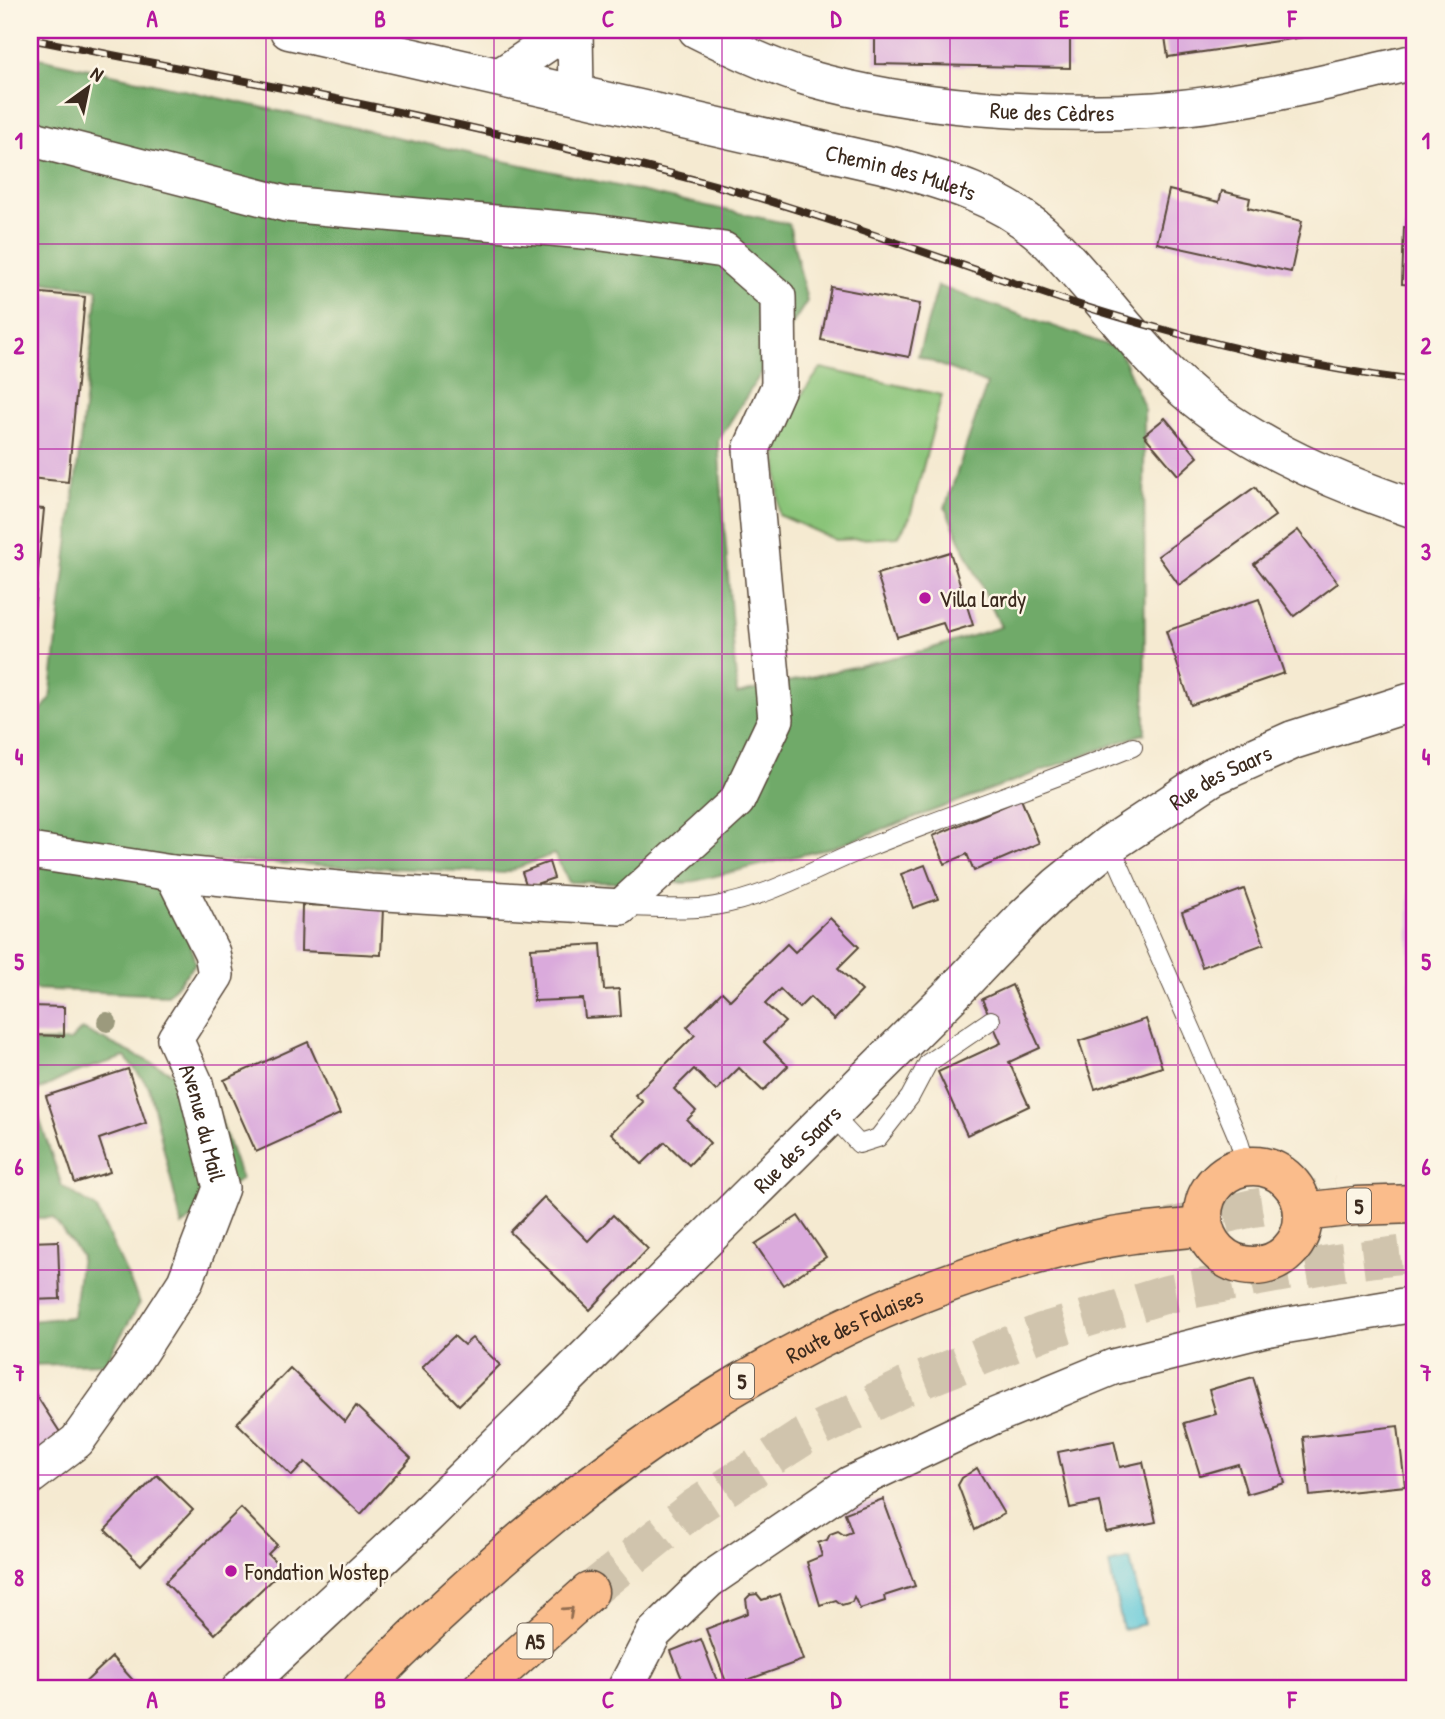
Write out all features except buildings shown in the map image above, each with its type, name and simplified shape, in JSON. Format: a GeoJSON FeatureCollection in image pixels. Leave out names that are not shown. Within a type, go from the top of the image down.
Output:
{"type":"FeatureCollection","features":[{"type":"Feature","properties":{"kind":"main road"},"geometry":{"type":"LineString","coordinates":[[1246,1165],[1260,1165],[1284,1176],[1294,1186],[1303,1212],[1297,1241],[1275,1262],[1261,1266],[1245,1266],[1218,1253],[1203,1227],[1203,1203],[1208,1192],[1224,1174],[1246,1165]]}},
{"type":"Feature","properties":{"kind":"main road","name":"5"},"geometry":{"type":"LineString","coordinates":[[1303,1212],[1356,1206],[1415,1204]]}},
{"type":"Feature","properties":{"kind":"main road","name":"Route des Falaises"},"geometry":{"type":"LineString","coordinates":[[362,1689],[473,1582],[570,1500],[663,1431],[759,1371],[905,1301],[1002,1266],[1104,1238],[1203,1227]]}},
{"type":"Feature","properties":{"kind":"main road","name":"A5"},"geometry":{"type":"LineString","coordinates":[[481,1689],[589,1592]]}},
{"type":"Feature","properties":{"kind":"street","name":"Chemin des Mulets"},"geometry":{"type":"LineString","coordinates":[[289,30],[892,166],[941,179],[1000,204],[1027,221],[1050,242],[1169,376],[1221,420],[1249,437],[1328,475],[1415,509]]}},
{"type":"Feature","properties":{"kind":"street"},"geometry":{"type":"LineString","coordinates":[[498,77],[568,30]]}},
{"type":"Feature","properties":{"kind":"street"},"geometry":{"type":"LineString","coordinates":[[575,30],[576,94]]}},
{"type":"Feature","properties":{"kind":"street","name":"Rue des Cèdres"},"geometry":{"type":"LineString","coordinates":[[696,30],[762,62],[809,78],[860,90],[913,100],[1066,112],[1156,110],[1257,96],[1415,62]]}},
{"type":"Feature","properties":{"kind":"street"},"geometry":{"type":"LineString","coordinates":[[30,136],[50,144],[286,204],[595,232],[724,250],[778,297],[779,386],[751,449],[776,719],[737,802],[621,907],[370,892],[172,873],[30,851]]}},
{"type":"Feature","properties":{"kind":"street","name":"Rue des Saars"},"geometry":{"type":"LineString","coordinates":[[241,1689],[415,1526],[1058,886],[1110,844],[1185,794],[1254,756],[1334,725],[1415,701]]}},
{"type":"Feature","properties":{"kind":"street","name":"Avenue du Mail"},"geometry":{"type":"LineString","coordinates":[[30,1477],[77,1441],[134,1361],[185,1282],[221,1188],[195,1083],[175,1039],[216,975],[212,953],[172,873]]}},
{"type":"Feature","properties":{"kind":"street"},"geometry":{"type":"LineString","coordinates":[[625,1689],[654,1633],[709,1580],[850,1484],[992,1417],[1113,1367],[1265,1329],[1415,1304]]}},
{"type":"Feature","properties":{"kind":"lane"},"geometry":{"type":"LineString","coordinates":[[621,907],[713,906],[764,894],[871,846],[1047,782],[1133,747]]}},
{"type":"Feature","properties":{"kind":"lane"},"geometry":{"type":"LineString","coordinates":[[1110,844],[1203,1055],[1238,1138],[1246,1165]]}},
{"type":"Feature","properties":{"kind":"lane"},"geometry":{"type":"LineString","coordinates":[[831,1114],[859,1144],[878,1138],[910,1097],[928,1063],[991,1020]]}},
{"type":"Feature","properties":{"kind":"green space"},"geometry":{"type":"Polygon","coordinates":[[[30,56],[789,224],[807,301],[718,441],[737,694],[926,650],[1001,627],[945,508],[987,384],[918,356],[938,286],[1119,349],[1144,406],[1145,733],[834,847],[687,883],[569,882],[554,854],[504,873],[154,858],[185,918],[195,964],[168,995],[30,989],[30,724],[50,699],[98,289],[30,281],[30,56]]]}},
{"type":"Feature","properties":{"kind":"green space"},"geometry":{"type":"Polygon","coordinates":[[[821,368],[942,395],[910,517],[898,537],[836,540],[779,515],[776,430],[821,368]]]}},
{"type":"Feature","properties":{"kind":"green space"},"geometry":{"type":"Polygon","coordinates":[[[82,1029],[211,1092],[241,1179],[182,1226],[149,1087],[125,1057],[74,1073],[31,1094],[62,1186],[96,1208],[140,1303],[105,1363],[30,1365],[30,1321],[73,1317],[81,1256],[53,1218],[30,1218],[30,1042],[70,1041],[82,1029]]]}},
{"type":"Feature","properties":{"kind":"water"},"geometry":{"type":"Polygon","coordinates":[[[1130,1559],[1145,1624],[1123,1629],[1109,1564],[1130,1559]]]}},
{"type":"Feature","properties":{"kind":"tunnel"},"geometry":{"type":"LineString","coordinates":[[1169,1227],[1253,1208],[1337,1195]]}},
{"type":"Feature","properties":{"kind":"tunnel"},"geometry":{"type":"LineString","coordinates":[[589,1592],[694,1508],[803,1437],[905,1387],[1042,1332],[1167,1294],[1335,1263],[1415,1253]]}},
{"type":"Feature","properties":{"kind":"railway"},"geometry":{"type":"LineString","coordinates":[[30,39],[389,110],[657,170],[785,206],[1052,296],[1186,336],[1277,357],[1415,381]]}},
{"type":"Feature","properties":{"kind":"place","name":"Villa Lardy"},"geometry":{"type":"Point","coordinates":[925,598]}},
{"type":"Feature","properties":{"kind":"place","name":"Fondation Wostep"},"geometry":{"type":"Point","coordinates":[231,1571]}}]}
